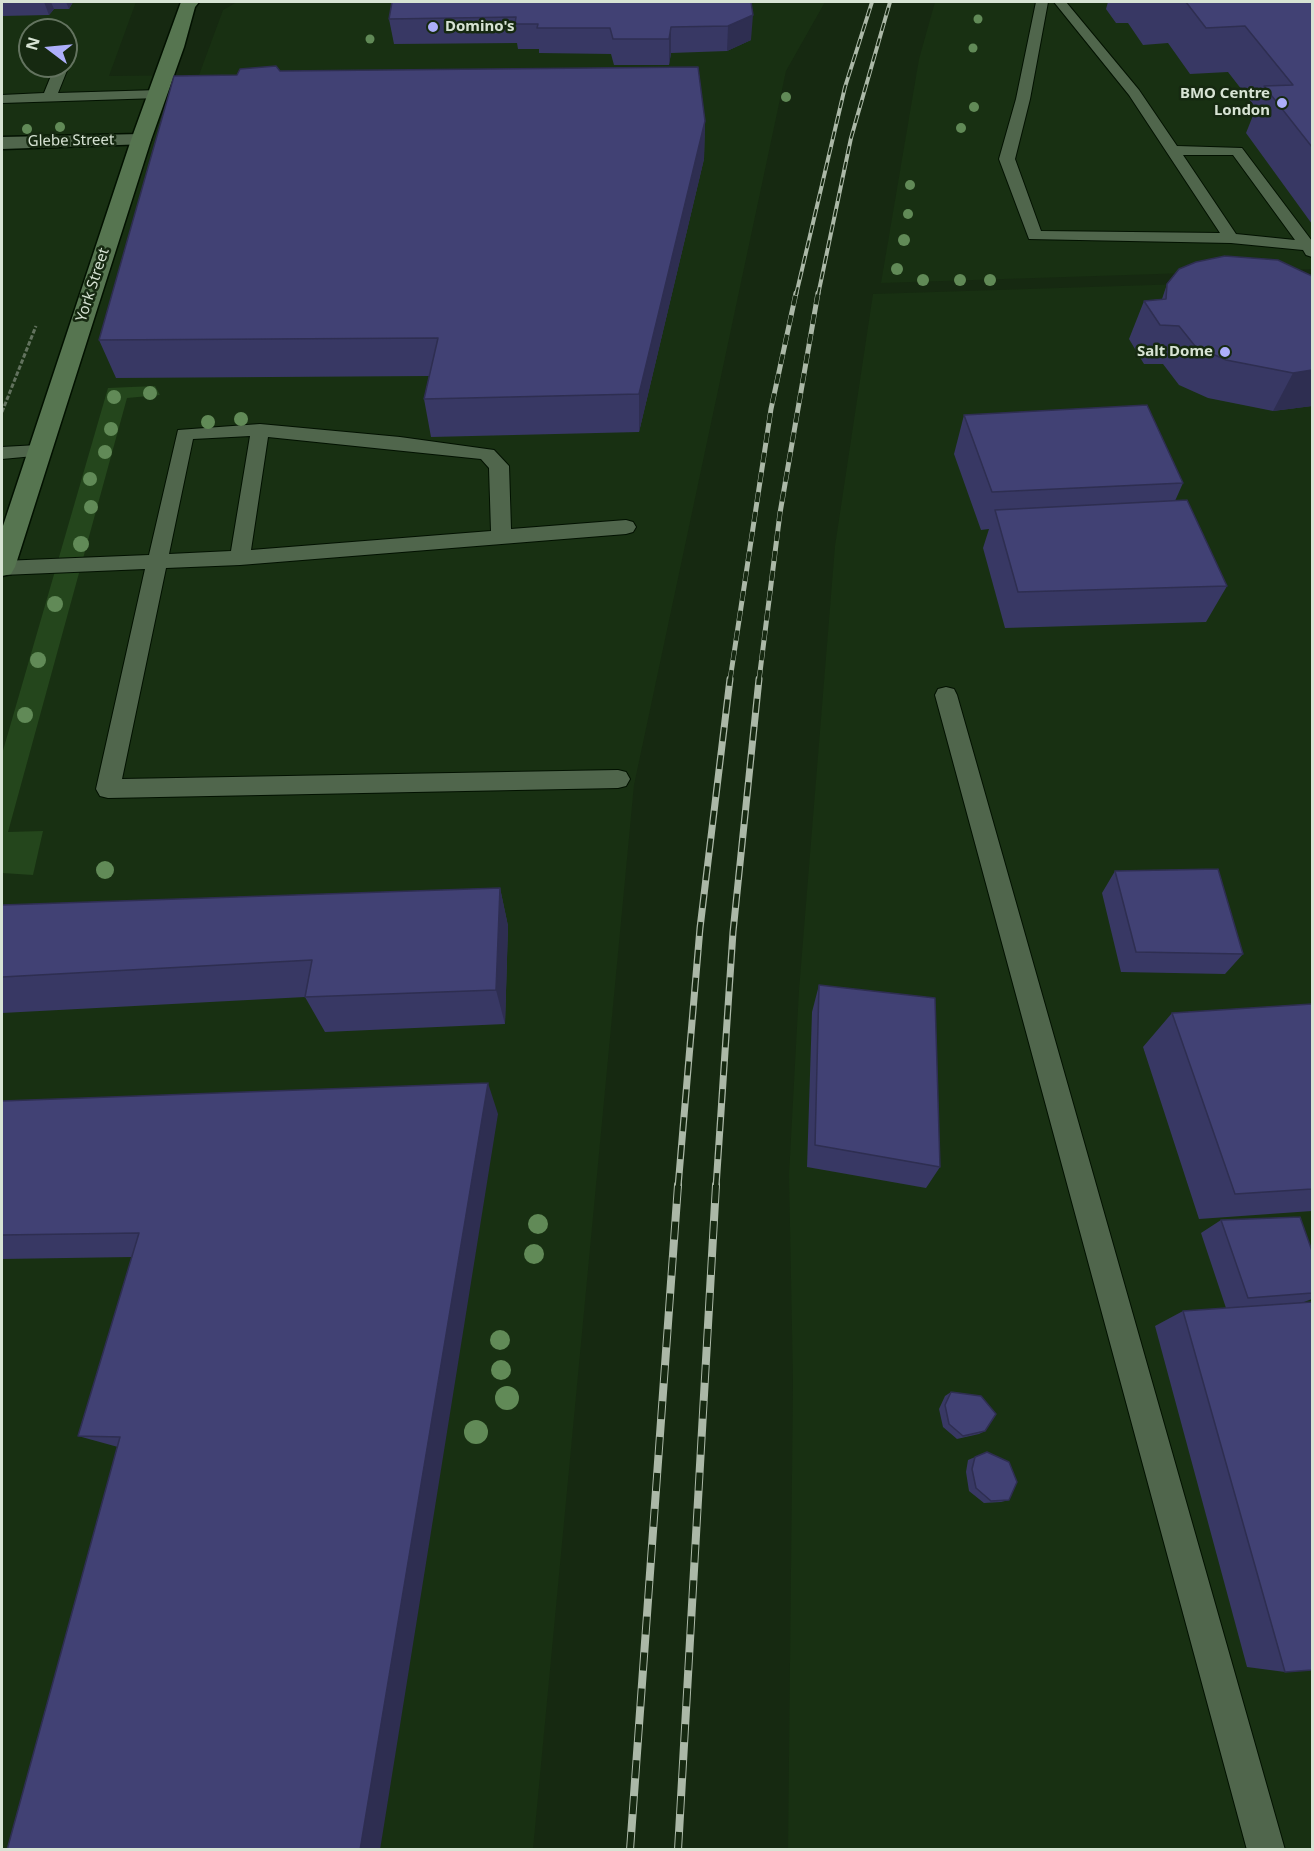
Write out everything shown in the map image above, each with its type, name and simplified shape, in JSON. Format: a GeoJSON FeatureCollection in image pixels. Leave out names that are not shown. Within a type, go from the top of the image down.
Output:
{"type":"FeatureCollection","features":[{"type":"Feature","properties":{"kind":"main road","name":"York Street"},"geometry":{"type":"LineString","coordinates":[[2,567],[38,452],[188,3]]}},
{"type":"Feature","properties":{"kind":"street","name":"Glebe Street"},"geometry":{"type":"LineString","coordinates":[[2,143],[141,140]]}},
{"type":"Feature","properties":{"kind":"lane"},"geometry":{"type":"LineString","coordinates":[[1042,2],[1023,99],[1007,159],[1035,237],[1231,238],[1310,249]]}},
{"type":"Feature","properties":{"kind":"lane"},"geometry":{"type":"LineString","coordinates":[[1060,2],[1134,93],[1231,238]]}},
{"type":"Feature","properties":{"kind":"lane"},"geometry":{"type":"LineString","coordinates":[[49,98],[57,78]]}},
{"type":"Feature","properties":{"kind":"lane"},"geometry":{"type":"LineString","coordinates":[[2,99],[159,94]]}},
{"type":"Feature","properties":{"kind":"lane"},"geometry":{"type":"LineString","coordinates":[[1172,150],[1237,151],[1310,249]]}},
{"type":"Feature","properties":{"kind":"lane"},"geometry":{"type":"LineString","coordinates":[[501,537],[499,466],[487,454],[260,430],[185,434],[108,789],[618,779]]}},
{"type":"Feature","properties":{"kind":"lane"},"geometry":{"type":"LineString","coordinates":[[240,558],[260,430]]}},
{"type":"Feature","properties":{"kind":"lane"},"geometry":{"type":"LineString","coordinates":[[2,453],[38,452]]}},
{"type":"Feature","properties":{"kind":"lane"},"geometry":{"type":"LineString","coordinates":[[2,567],[156,563],[240,558],[626,527]]}},
{"type":"Feature","properties":{"kind":"lane"},"geometry":{"type":"LineString","coordinates":[[946,695],[1266,1850]]}},
{"type":"Feature","properties":{"kind":"path"},"geometry":{"type":"LineString","coordinates":[[2,411],[38,321]]}},
{"type":"Feature","properties":{"kind":"shaded area"},"geometry":{"type":"Polygon","coordinates":[[[2,2],[136,2],[109,76],[199,75],[223,10],[237,2],[825,2],[786,71],[634,785],[533,1849],[2,1850],[2,2]]]}},
{"type":"Feature","properties":{"kind":"shaded area"},"geometry":{"type":"Polygon","coordinates":[[[935,2],[1312,2],[1312,269],[881,283],[919,59],[935,2]]]}},
{"type":"Feature","properties":{"kind":"shaded area"},"geometry":{"type":"Polygon","coordinates":[[[1307,280],[1312,288],[1312,1849],[788,1850],[793,1381],[789,1175],[799,990],[835,546],[873,294],[1307,280]]]}},
{"type":"Feature","properties":{"kind":"shaded area"},"geometry":{"type":"Polygon","coordinates":[[[155,386],[160,395],[127,398],[8,832],[43,831],[33,875],[2,873],[2,754],[108,388],[155,386]]]}},
{"type":"Feature","properties":{"kind":"building"},"geometry":{"type":"Polygon","coordinates":[[[392,2],[751,2],[753,15],[728,26],[671,27],[669,39],[613,39],[610,28],[537,28],[538,24],[515,24],[516,17],[389,19],[392,2]]]}},
{"type":"Feature","properties":{"kind":"building"},"geometry":{"type":"Polygon","coordinates":[[[1186,2],[1312,2],[1312,147],[1264,86],[1293,85],[1245,26],[1206,28],[1186,2]]]}},
{"type":"Feature","properties":{"kind":"building"},"geometry":{"type":"Polygon","coordinates":[[[276,66],[280,71],[698,67],[705,121],[639,394],[424,399],[438,338],[99,340],[174,76],[237,75],[240,69],[276,66]]]}},
{"type":"Feature","properties":{"kind":"building"},"geometry":{"type":"Polygon","coordinates":[[[1225,256],[1278,260],[1312,276],[1312,370],[1293,373],[1226,360],[1195,346],[1179,326],[1160,325],[1144,301],[1166,299],[1167,284],[1179,269],[1196,262],[1225,256]]]}},
{"type":"Feature","properties":{"kind":"building"},"geometry":{"type":"Polygon","coordinates":[[[1147,405],[1183,483],[992,492],[964,415],[1147,405]]]}},
{"type":"Feature","properties":{"kind":"building"},"geometry":{"type":"Polygon","coordinates":[[[1187,500],[1227,586],[1018,592],[995,510],[1187,500]]]}},
{"type":"Feature","properties":{"kind":"building"},"geometry":{"type":"Polygon","coordinates":[[[1218,869],[1243,954],[1136,952],[1115,871],[1218,869]]]}},
{"type":"Feature","properties":{"kind":"building"},"geometry":{"type":"Polygon","coordinates":[[[500,888],[496,990],[305,997],[312,960],[2,977],[2,905],[500,888]]]}},
{"type":"Feature","properties":{"kind":"building"},"geometry":{"type":"Polygon","coordinates":[[[819,985],[935,998],[940,1167],[815,1145],[819,985]]]}},
{"type":"Feature","properties":{"kind":"building"},"geometry":{"type":"Polygon","coordinates":[[[1312,1004],[1312,1189],[1235,1194],[1172,1013],[1312,1004]]]}},
{"type":"Feature","properties":{"kind":"building"},"geometry":{"type":"Polygon","coordinates":[[[488,1083],[360,1850],[7,1850],[120,1437],[78,1436],[139,1233],[2,1235],[2,1101],[488,1083]]]}},
{"type":"Feature","properties":{"kind":"building"},"geometry":{"type":"Polygon","coordinates":[[[1300,1217],[1312,1251],[1312,1293],[1248,1298],[1221,1220],[1300,1217]]]}},
{"type":"Feature","properties":{"kind":"building"},"geometry":{"type":"Polygon","coordinates":[[[1312,1302],[1312,1670],[1285,1672],[1183,1311],[1312,1302]]]}},
{"type":"Feature","properties":{"kind":"building"},"geometry":{"type":"Polygon","coordinates":[[[951,1392],[981,1396],[996,1414],[985,1431],[963,1436],[949,1424],[945,1405],[951,1392]]]}},
{"type":"Feature","properties":{"kind":"building"},"geometry":{"type":"Polygon","coordinates":[[[987,1452],[1009,1462],[1017,1482],[1009,1500],[991,1501],[976,1488],[972,1469],[975,1457],[987,1452]]]}},
{"type":"Feature","properties":{"kind":"railway"},"geometry":{"type":"LineString","coordinates":[[796,295],[845,87],[872,2]]}},
{"type":"Feature","properties":{"kind":"railway"},"geometry":{"type":"LineString","coordinates":[[818,295],[851,138],[890,2]]}},
{"type":"Feature","properties":{"kind":"railway"},"geometry":{"type":"LineString","coordinates":[[730,680],[771,409],[796,293]]}},
{"type":"Feature","properties":{"kind":"railway"},"geometry":{"type":"LineString","coordinates":[[759,680],[780,513],[818,293]]}},
{"type":"Feature","properties":{"kind":"railway"},"geometry":{"type":"LineString","coordinates":[[678,1187],[700,928],[730,679]]}},
{"type":"Feature","properties":{"kind":"railway"},"geometry":{"type":"LineString","coordinates":[[716,1187],[733,932],[759,679]]}},
{"type":"Feature","properties":{"kind":"railway"},"geometry":{"type":"LineString","coordinates":[[630,1850],[678,1185]]}},
{"type":"Feature","properties":{"kind":"railway"},"geometry":{"type":"LineString","coordinates":[[678,1850],[716,1185]]}},
{"type":"Feature","properties":{"kind":"place","name":"Domino's"},"geometry":{"type":"Point","coordinates":[433,27]}},
{"type":"Feature","properties":{"kind":"place","name":"BMO Centre London"},"geometry":{"type":"Point","coordinates":[1282,103]}},
{"type":"Feature","properties":{"kind":"place","name":"Salt Dome"},"geometry":{"type":"Point","coordinates":[1225,352]}}]}
